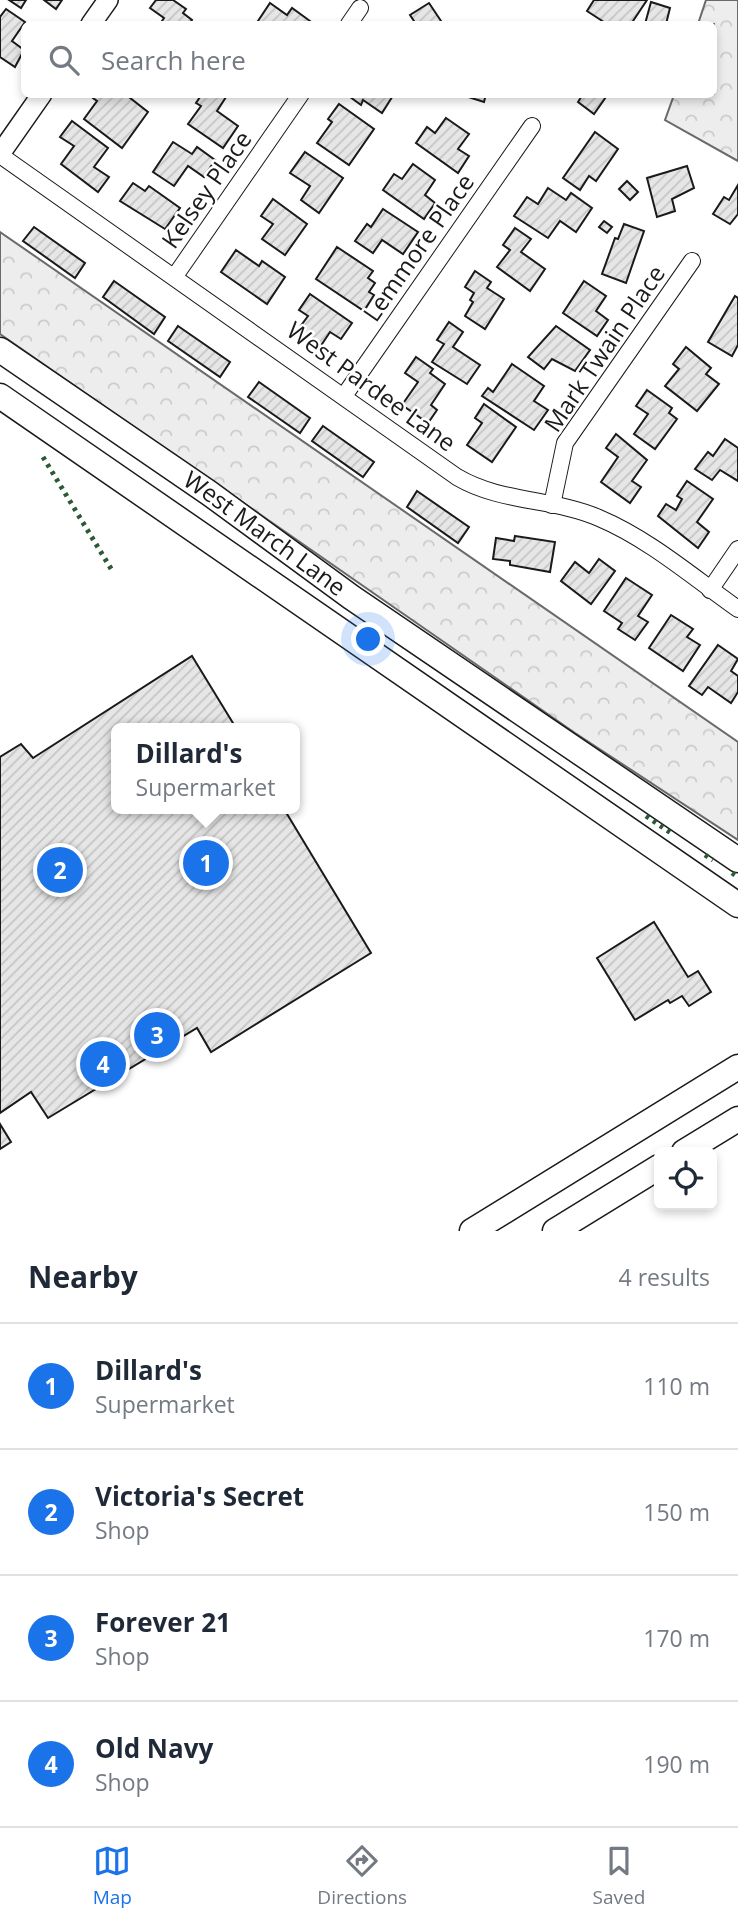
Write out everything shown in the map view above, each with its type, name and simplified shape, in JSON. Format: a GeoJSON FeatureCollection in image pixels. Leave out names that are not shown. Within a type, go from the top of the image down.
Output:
{"type":"FeatureCollection","features":[{"type":"Feature","properties":{"kind":"main road","name":"West March Lane"},"geometry":{"type":"LineString","coordinates":[[0,350],[209,493],[351,597],[738,860]]}},
{"type":"Feature","properties":{"kind":"main road","name":"West March Lane"},"geometry":{"type":"LineString","coordinates":[[0,396],[738,905]]}},
{"type":"Feature","properties":{"kind":"main road"},"geometry":{"type":"LineString","coordinates":[[472,1231],[738,1067]]}},
{"type":"Feature","properties":{"kind":"main road"},"geometry":{"type":"LineString","coordinates":[[692,1147],[738,1119]]}},
{"type":"Feature","properties":{"kind":"main road"},"geometry":{"type":"LineString","coordinates":[[555,1231],[654,1170]]}},
{"type":"Feature","properties":{"kind":"street"},"geometry":{"type":"LineString","coordinates":[[92,21],[108,0]]}},
{"type":"Feature","properties":{"kind":"street"},"geometry":{"type":"LineString","coordinates":[[351,21],[360,8]]}},
{"type":"Feature","properties":{"kind":"street"},"geometry":{"type":"LineString","coordinates":[[0,155],[39,98]]}},
{"type":"Feature","properties":{"kind":"street","name":"Kelsey Place"},"geometry":{"type":"LineString","coordinates":[[176,276],[297,98]]}},
{"type":"Feature","properties":{"kind":"street","name":"Lemmore Place"},"geometry":{"type":"LineString","coordinates":[[344,396],[531,126]]}},
{"type":"Feature","properties":{"kind":"street","name":"West Pardee Lane"},"geometry":{"type":"LineString","coordinates":[[0,155],[478,490],[599,518],[623,530],[738,609]]}},
{"type":"Feature","properties":{"kind":"street","name":"Mark Twain Place"},"geometry":{"type":"LineString","coordinates":[[552,505],[565,443],[692,261]]}},
{"type":"Feature","properties":{"kind":"street"},"geometry":{"type":"LineString","coordinates":[[710,590],[738,549]]}},
{"type":"Feature","properties":{"kind":"green space"},"geometry":{"type":"Polygon","coordinates":[[[706,0],[738,0],[738,161],[665,120],[673,98],[717,98],[717,21],[699,21],[706,0]]]}},
{"type":"Feature","properties":{"kind":"green space"},"geometry":{"type":"Polygon","coordinates":[[[0,232],[738,742],[738,840],[575,733],[0,334],[0,232]]]}},
{"type":"Feature","properties":{"kind":"building"},"geometry":{"type":"Polygon","coordinates":[[[9,0],[26,0],[21,8],[9,0]]]}},
{"type":"Feature","properties":{"kind":"building"},"geometry":{"type":"Polygon","coordinates":[[[44,0],[62,0],[56,9],[44,0]]]}},
{"type":"Feature","properties":{"kind":"building"},"geometry":{"type":"Polygon","coordinates":[[[156,0],[173,0],[186,9],[183,13],[192,20],[162,21],[164,18],[150,8],[156,0]]]}},
{"type":"Feature","properties":{"kind":"building"},"geometry":{"type":"Polygon","coordinates":[[[594,0],[647,0],[633,21],[602,21],[587,11],[594,0]]]}},
{"type":"Feature","properties":{"kind":"building"},"geometry":{"type":"Polygon","coordinates":[[[651,2],[670,8],[667,21],[646,21],[651,2]]]}},
{"type":"Feature","properties":{"kind":"building"},"geometry":{"type":"Polygon","coordinates":[[[270,3],[287,15],[292,8],[310,21],[258,21],[270,3]]]}},
{"type":"Feature","properties":{"kind":"building"},"geometry":{"type":"Polygon","coordinates":[[[429,3],[441,21],[414,21],[410,15],[429,3]]]}},
{"type":"Feature","properties":{"kind":"building"},"geometry":{"type":"Polygon","coordinates":[[[6,9],[24,21],[21,21],[21,28],[12,41],[21,48],[21,56],[15,67],[0,57],[0,17],[6,9]]]}},
{"type":"Feature","properties":{"kind":"building"},"geometry":{"type":"Polygon","coordinates":[[[93,98],[130,98],[148,112],[122,148],[84,119],[97,101],[93,98]]]}},
{"type":"Feature","properties":{"kind":"building"},"geometry":{"type":"Polygon","coordinates":[[[199,98],[225,98],[217,111],[238,126],[223,148],[188,124],[201,106],[196,103],[199,98]]]}},
{"type":"Feature","properties":{"kind":"building"},"geometry":{"type":"Polygon","coordinates":[[[351,98],[391,98],[382,113],[363,100],[361,105],[351,98]]]}},
{"type":"Feature","properties":{"kind":"building"},"geometry":{"type":"Polygon","coordinates":[[[580,98],[605,98],[594,114],[578,102],[580,98]]]}},
{"type":"Feature","properties":{"kind":"building"},"geometry":{"type":"Polygon","coordinates":[[[339,104],[374,129],[349,165],[317,143],[332,122],[328,119],[339,104]]]}},
{"type":"Feature","properties":{"kind":"building"},"geometry":{"type":"Polygon","coordinates":[[[446,118],[469,134],[458,149],[469,156],[458,173],[416,143],[427,127],[435,133],[446,118]]]}},
{"type":"Feature","properties":{"kind":"building"},"geometry":{"type":"Polygon","coordinates":[[[72,121],[108,148],[94,167],[109,177],[98,192],[61,164],[74,146],[60,137],[72,121]]]}},
{"type":"Feature","properties":{"kind":"building"},"geometry":{"type":"Polygon","coordinates":[[[595,132],[618,149],[596,181],[589,176],[580,190],[563,178],[595,132]]]}},
{"type":"Feature","properties":{"kind":"building"},"geometry":{"type":"Polygon","coordinates":[[[173,142],[192,154],[197,147],[215,160],[204,177],[188,166],[174,186],[153,172],[173,142]]]}},
{"type":"Feature","properties":{"kind":"building"},"geometry":{"type":"Polygon","coordinates":[[[305,152],[343,178],[319,213],[301,200],[310,186],[290,173],[305,152]]]}},
{"type":"Feature","properties":{"kind":"building"},"geometry":{"type":"Polygon","coordinates":[[[413,164],[435,180],[425,195],[435,203],[424,219],[383,190],[394,174],[402,179],[413,164]]]}},
{"type":"Feature","properties":{"kind":"building"},"geometry":{"type":"Polygon","coordinates":[[[687,166],[694,188],[672,199],[675,211],[657,217],[647,178],[687,166]]]}},
{"type":"Feature","properties":{"kind":"building"},"geometry":{"type":"Polygon","coordinates":[[[627,181],[638,192],[630,200],[619,189],[627,181]]]}},
{"type":"Feature","properties":{"kind":"building"},"geometry":{"type":"Polygon","coordinates":[[[133,183],[145,191],[149,186],[180,208],[165,229],[120,201],[133,183]]]}},
{"type":"Feature","properties":{"kind":"building"},"geometry":{"type":"Polygon","coordinates":[[[738,185],[738,214],[730,224],[713,214],[724,197],[729,200],[738,185]]]}},
{"type":"Feature","properties":{"kind":"building"},"geometry":{"type":"Polygon","coordinates":[[[548,188],[566,200],[571,193],[592,208],[576,232],[560,221],[548,238],[514,216],[527,197],[538,204],[548,188]]]}},
{"type":"Feature","properties":{"kind":"building"},"geometry":{"type":"Polygon","coordinates":[[[273,199],[307,224],[285,255],[262,239],[273,224],[261,216],[273,199]]]}},
{"type":"Feature","properties":{"kind":"building"},"geometry":{"type":"Polygon","coordinates":[[[383,209],[418,232],[403,254],[382,240],[373,253],[355,241],[367,224],[371,227],[383,209]]]}},
{"type":"Feature","properties":{"kind":"building"},"geometry":{"type":"Polygon","coordinates":[[[604,221],[612,227],[607,233],[599,227],[604,221]]]}},
{"type":"Feature","properties":{"kind":"building"},"geometry":{"type":"Polygon","coordinates":[[[624,224],[644,231],[626,283],[602,274],[615,238],[618,239],[624,224]]]}},
{"type":"Feature","properties":{"kind":"building"},"geometry":{"type":"Polygon","coordinates":[[[34,227],[85,263],[75,278],[23,241],[34,227]]]}},
{"type":"Feature","properties":{"kind":"building"},"geometry":{"type":"Polygon","coordinates":[[[515,228],[531,239],[521,252],[545,269],[530,291],[497,267],[510,250],[503,245],[515,228]]]}},
{"type":"Feature","properties":{"kind":"building"},"geometry":{"type":"Polygon","coordinates":[[[337,247],[373,271],[368,278],[375,283],[369,292],[374,295],[364,311],[316,279],[337,247]]]}},
{"type":"Feature","properties":{"kind":"building"},"geometry":{"type":"Polygon","coordinates":[[[236,250],[259,266],[262,261],[285,277],[267,304],[221,272],[236,250]]]}},
{"type":"Feature","properties":{"kind":"building"},"geometry":{"type":"Polygon","coordinates":[[[475,271],[491,282],[487,288],[504,299],[485,329],[465,316],[473,302],[470,300],[474,293],[465,287],[475,271]]]}},
{"type":"Feature","properties":{"kind":"building"},"geometry":{"type":"Polygon","coordinates":[[[114,281],[165,317],[154,334],[103,297],[114,281]]]}},
{"type":"Feature","properties":{"kind":"building"},"geometry":{"type":"Polygon","coordinates":[[[584,281],[606,296],[596,311],[608,320],[597,336],[563,313],[584,281]]]}},
{"type":"Feature","properties":{"kind":"building"},"geometry":{"type":"Polygon","coordinates":[[[310,294],[352,323],[341,339],[330,332],[320,347],[297,331],[308,316],[299,310],[310,294]]]}},
{"type":"Feature","properties":{"kind":"building"},"geometry":{"type":"Polygon","coordinates":[[[735,296],[738,298],[738,345],[732,356],[708,342],[735,296]]]}},
{"type":"Feature","properties":{"kind":"building"},"geometry":{"type":"Polygon","coordinates":[[[449,322],[463,332],[453,347],[480,365],[467,384],[432,362],[444,344],[437,340],[449,322]]]}},
{"type":"Feature","properties":{"kind":"building"},"geometry":{"type":"Polygon","coordinates":[[[178,326],[230,362],[220,377],[168,341],[178,326]]]}},
{"type":"Feature","properties":{"kind":"building"},"geometry":{"type":"Polygon","coordinates":[[[556,326],[590,350],[575,371],[552,359],[544,369],[528,357],[556,326]]]}},
{"type":"Feature","properties":{"kind":"building"},"geometry":{"type":"Polygon","coordinates":[[[686,347],[711,368],[706,374],[719,384],[697,411],[665,386],[679,369],[673,364],[686,347]]]}},
{"type":"Feature","properties":{"kind":"building"},"geometry":{"type":"Polygon","coordinates":[[[416,357],[433,369],[430,373],[445,384],[431,405],[437,410],[428,423],[402,405],[418,382],[405,373],[416,357]]]}},
{"type":"Feature","properties":{"kind":"building"},"geometry":{"type":"Polygon","coordinates":[[[512,364],[544,386],[534,401],[548,410],[534,430],[482,396],[488,388],[493,392],[512,364]]]}},
{"type":"Feature","properties":{"kind":"building"},"geometry":{"type":"Polygon","coordinates":[[[259,382],[310,418],[300,433],[248,397],[259,382]]]}},
{"type":"Feature","properties":{"kind":"building"},"geometry":{"type":"Polygon","coordinates":[[[647,390],[672,408],[669,413],[677,419],[655,449],[634,434],[648,414],[636,406],[647,390]]]}},
{"type":"Feature","properties":{"kind":"building"},"geometry":{"type":"Polygon","coordinates":[[[484,404],[516,427],[492,462],[467,445],[482,423],[475,418],[484,404]]]}},
{"type":"Feature","properties":{"kind":"building"},"geometry":{"type":"Polygon","coordinates":[[[323,426],[374,462],[363,477],[312,441],[323,426]]]}},
{"type":"Feature","properties":{"kind":"building"},"geometry":{"type":"Polygon","coordinates":[[[616,434],[647,460],[632,481],[641,487],[630,503],[601,482],[618,457],[606,448],[616,434]]]}},
{"type":"Feature","properties":{"kind":"building"},"geometry":{"type":"Polygon","coordinates":[[[725,439],[738,448],[738,481],[720,470],[712,480],[695,469],[708,452],[713,456],[725,439]]]}},
{"type":"Feature","properties":{"kind":"building"},"geometry":{"type":"Polygon","coordinates":[[[687,481],[713,499],[697,522],[709,532],[698,548],[658,516],[666,504],[676,510],[682,499],[677,496],[687,481]]]}},
{"type":"Feature","properties":{"kind":"building"},"geometry":{"type":"Polygon","coordinates":[[[417,491],[469,527],[458,543],[407,507],[417,491]]]}},
{"type":"Feature","properties":{"kind":"building"},"geometry":{"type":"Polygon","coordinates":[[[515,536],[555,542],[550,572],[493,559],[496,538],[514,541],[515,536]]]}},
{"type":"Feature","properties":{"kind":"building"},"geometry":{"type":"Polygon","coordinates":[[[599,559],[615,571],[591,604],[561,581],[575,562],[589,573],[599,559]]]}},
{"type":"Feature","properties":{"kind":"building"},"geometry":{"type":"Polygon","coordinates":[[[626,578],[652,595],[638,616],[648,622],[635,640],[618,629],[622,623],[604,611],[626,578]]]}},
{"type":"Feature","properties":{"kind":"building"},"geometry":{"type":"Polygon","coordinates":[[[671,615],[693,629],[687,637],[700,645],[683,671],[649,648],[671,615]]]}},
{"type":"Feature","properties":{"kind":"building"},"geometry":{"type":"Polygon","coordinates":[[[718,645],[738,659],[731,671],[738,676],[738,692],[731,703],[708,687],[702,695],[689,686],[718,645]]]}},
{"type":"Feature","properties":{"kind":"building"},"geometry":{"type":"Polygon","coordinates":[[[192,656],[233,723],[111,723],[111,814],[287,814],[371,953],[211,1052],[197,1028],[48,1118],[31,1092],[0,1113],[0,757],[21,744],[33,758],[192,656]]]}},
{"type":"Feature","properties":{"kind":"building"},"geometry":{"type":"Polygon","coordinates":[[[654,922],[688,977],[698,971],[711,992],[689,1006],[682,996],[670,1003],[668,1000],[635,1020],[597,958],[654,922]]]}},
{"type":"Feature","properties":{"kind":"building"},"geometry":{"type":"Polygon","coordinates":[[[0,1124],[11,1142],[0,1149],[0,1124]]]}},
{"type":"Feature","properties":{"kind":"hedge"},"geometry":{"type":"LineString","coordinates":[[43,457],[113,572]]}},
{"type":"Feature","properties":{"kind":"hedge"},"geometry":{"type":"LineString","coordinates":[[646,816],[671,833]]}},
{"type":"Feature","properties":{"kind":"hedge"},"geometry":{"type":"LineString","coordinates":[[705,855],[713,860]]}},
{"type":"Feature","properties":{"kind":"hedge"},"geometry":{"type":"LineString","coordinates":[[732,873],[738,877]]}},
{"type":"Feature","properties":{"kind":"place","name":"Dillard's"},"geometry":{"type":"Point","coordinates":[206,863]}},
{"type":"Feature","properties":{"kind":"place","name":"Victoria's Secret"},"geometry":{"type":"Point","coordinates":[60,870]}},
{"type":"Feature","properties":{"kind":"place","name":"Forever 21"},"geometry":{"type":"Point","coordinates":[157,1035]}},
{"type":"Feature","properties":{"kind":"place","name":"Old Navy"},"geometry":{"type":"Point","coordinates":[103,1064]}}]}
